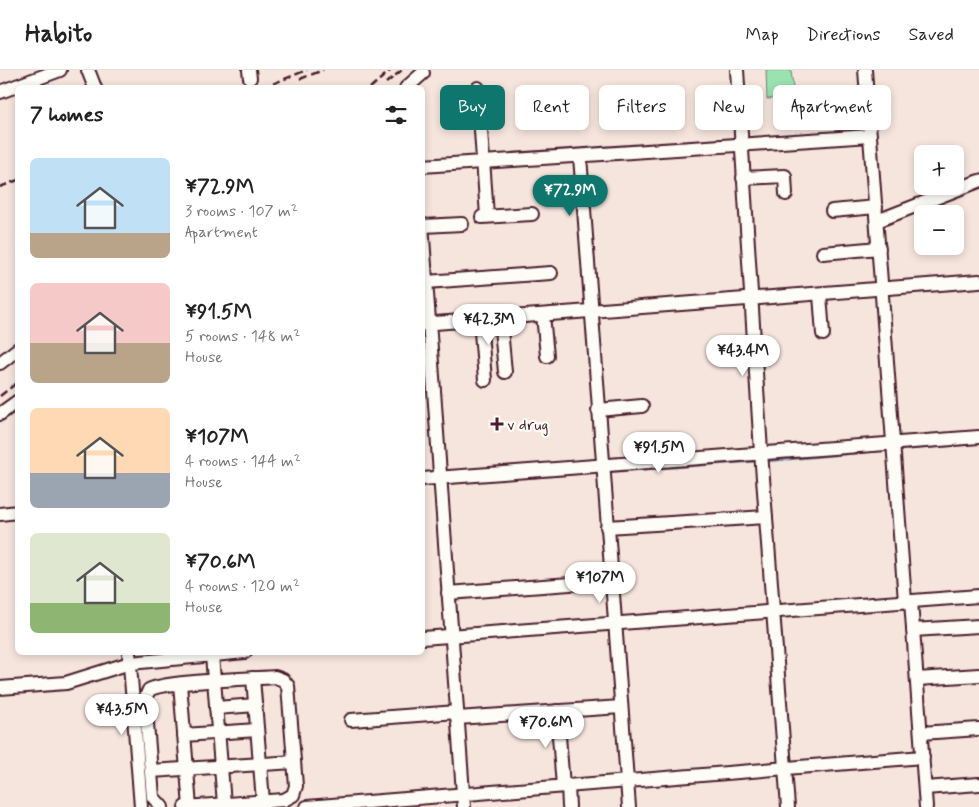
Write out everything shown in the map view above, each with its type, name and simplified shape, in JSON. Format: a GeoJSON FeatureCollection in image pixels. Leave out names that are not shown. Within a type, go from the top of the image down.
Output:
{"type":"FeatureCollection","features":[{"type":"Feature","properties":{"kind":"street"},"geometry":{"type":"LineString","coordinates":[[19,85],[60,70]]}},
{"type":"Feature","properties":{"kind":"street"},"geometry":{"type":"LineString","coordinates":[[88,70],[95,85]]}},
{"type":"Feature","properties":{"kind":"street"},"geometry":{"type":"LineString","coordinates":[[737,70],[761,452],[788,807]]}},
{"type":"Feature","properties":{"kind":"street"},"geometry":{"type":"LineString","coordinates":[[866,70],[908,601],[913,630],[922,733],[926,807]]}},
{"type":"Feature","properties":{"kind":"street"},"geometry":{"type":"LineString","coordinates":[[408,83],[423,73]]}},
{"type":"Feature","properties":{"kind":"street"},"geometry":{"type":"LineString","coordinates":[[0,92],[15,86]]}},
{"type":"Feature","properties":{"kind":"street"},"geometry":{"type":"LineString","coordinates":[[481,130],[485,216],[532,214]]}},
{"type":"Feature","properties":{"kind":"street"},"geometry":{"type":"LineString","coordinates":[[425,166],[870,136]]}},
{"type":"Feature","properties":{"kind":"street"},"geometry":{"type":"LineString","coordinates":[[580,156],[629,807]]}},
{"type":"Feature","properties":{"kind":"street"},"geometry":{"type":"LineString","coordinates":[[743,178],[785,176],[786,194]]}},
{"type":"Feature","properties":{"kind":"street"},"geometry":{"type":"LineString","coordinates":[[877,221],[979,181]]}},
{"type":"Feature","properties":{"kind":"street"},"geometry":{"type":"LineString","coordinates":[[832,211],[876,207]]}},
{"type":"Feature","properties":{"kind":"street"},"geometry":{"type":"LineString","coordinates":[[425,225],[462,224]]}},
{"type":"Feature","properties":{"kind":"street"},"geometry":{"type":"LineString","coordinates":[[824,253],[879,248]]}},
{"type":"Feature","properties":{"kind":"street"},"geometry":{"type":"LineString","coordinates":[[425,263],[426,324],[441,477],[464,807]]}},
{"type":"Feature","properties":{"kind":"street"},"geometry":{"type":"LineString","coordinates":[[426,282],[551,273]]}},
{"type":"Feature","properties":{"kind":"street"},"geometry":{"type":"LineString","coordinates":[[426,324],[820,295],[979,281]]}},
{"type":"Feature","properties":{"kind":"street"},"geometry":{"type":"LineString","coordinates":[[820,295],[823,334]]}},
{"type":"Feature","properties":{"kind":"street"},"geometry":{"type":"LineString","coordinates":[[543,315],[547,356]]}},
{"type":"Feature","properties":{"kind":"street"},"geometry":{"type":"LineString","coordinates":[[500,318],[505,372]]}},
{"type":"Feature","properties":{"kind":"street"},"geometry":{"type":"LineString","coordinates":[[480,320],[485,380]]}},
{"type":"Feature","properties":{"kind":"street"},"geometry":{"type":"LineString","coordinates":[[0,414],[15,403]]}},
{"type":"Feature","properties":{"kind":"street"},"geometry":{"type":"LineString","coordinates":[[598,410],[642,406]]}},
{"type":"Feature","properties":{"kind":"street"},"geometry":{"type":"LineString","coordinates":[[425,479],[979,437]]}},
{"type":"Feature","properties":{"kind":"street"},"geometry":{"type":"LineString","coordinates":[[0,514],[15,512]]}},
{"type":"Feature","properties":{"kind":"street"},"geometry":{"type":"LineString","coordinates":[[607,527],[766,517]]}},
{"type":"Feature","properties":{"kind":"street"},"geometry":{"type":"LineString","coordinates":[[448,593],[611,580]]}},
{"type":"Feature","properties":{"kind":"street"},"geometry":{"type":"LineString","coordinates":[[425,638],[979,596]]}},
{"type":"Feature","properties":{"kind":"street"},"geometry":{"type":"LineString","coordinates":[[913,630],[979,626]]}},
{"type":"Feature","properties":{"kind":"street"},"geometry":{"type":"LineString","coordinates":[[0,688],[66,683],[129,658],[212,655],[224,804]]}},
{"type":"Feature","properties":{"kind":"street"},"geometry":{"type":"LineString","coordinates":[[129,658],[141,807]]}},
{"type":"Feature","properties":{"kind":"street"},"geometry":{"type":"LineString","coordinates":[[917,679],[979,675]]}},
{"type":"Feature","properties":{"kind":"street"},"geometry":{"type":"LineString","coordinates":[[162,807],[153,797],[146,694],[153,687],[214,681],[275,677],[286,683],[296,786],[293,795],[284,800],[185,807]]}},
{"type":"Feature","properties":{"kind":"street"},"geometry":{"type":"LineString","coordinates":[[254,678],[263,801]]}},
{"type":"Feature","properties":{"kind":"street"},"geometry":{"type":"LineString","coordinates":[[180,684],[190,807]]}},
{"type":"Feature","properties":{"kind":"street"},"geometry":{"type":"LineString","coordinates":[[216,708],[256,705]]}},
{"type":"Feature","properties":{"kind":"street"},"geometry":{"type":"LineString","coordinates":[[351,720],[557,711],[621,706]]}},
{"type":"Feature","properties":{"kind":"street"},"geometry":{"type":"LineString","coordinates":[[557,711],[569,807]]}},
{"type":"Feature","properties":{"kind":"street"},"geometry":{"type":"LineString","coordinates":[[922,733],[979,729]]}},
{"type":"Feature","properties":{"kind":"street"},"geometry":{"type":"LineString","coordinates":[[184,736],[258,730]]}},
{"type":"Feature","properties":{"kind":"street"},"geometry":{"type":"LineString","coordinates":[[308,807],[923,757]]}},
{"type":"Feature","properties":{"kind":"street"},"geometry":{"type":"LineString","coordinates":[[151,772],[294,762]]}},
{"type":"Feature","properties":{"kind":"street"},"geometry":{"type":"LineString","coordinates":[[925,788],[979,784]]}},
{"type":"Feature","properties":{"kind":"green space"},"geometry":{"type":"Polygon","coordinates":[[[766,70],[791,70],[793,85],[773,85],[773,99],[767,99],[766,70]]]}},
{"type":"Feature","properties":{"kind":"waterway"},"geometry":{"type":"LineString","coordinates":[[899,450],[973,444]]}},
{"type":"Feature","properties":{"kind":"waterway"},"geometry":{"type":"LineString","coordinates":[[767,461],[891,450]]}},
{"type":"Feature","properties":{"kind":"waterway"},"geometry":{"type":"LineString","coordinates":[[607,472],[759,461]]}},
{"type":"Feature","properties":{"kind":"waterway"},"geometry":{"type":"LineString","coordinates":[[525,478],[599,472]]}},
{"type":"Feature","properties":{"kind":"railway"},"geometry":{"type":"LineString","coordinates":[[270,85],[307,70]]}},
{"type":"Feature","properties":{"kind":"railway"},"geometry":{"type":"LineString","coordinates":[[300,79],[323,70]]}},
{"type":"Feature","properties":{"kind":"railway"},"geometry":{"type":"LineString","coordinates":[[374,85],[391,70]]}},
{"type":"Feature","properties":{"kind":"railway"},"geometry":{"type":"LineString","coordinates":[[386,83],[402,70]]}},
{"type":"Feature","properties":{"kind":"railway"},"geometry":{"type":"LineString","coordinates":[[0,187],[15,181]]}},
{"type":"Feature","properties":{"kind":"railway"},"geometry":{"type":"LineString","coordinates":[[0,396],[15,384]]}},
{"type":"Feature","properties":{"kind":"place","name":"v drug"},"geometry":{"type":"Point","coordinates":[497,424]}}]}
